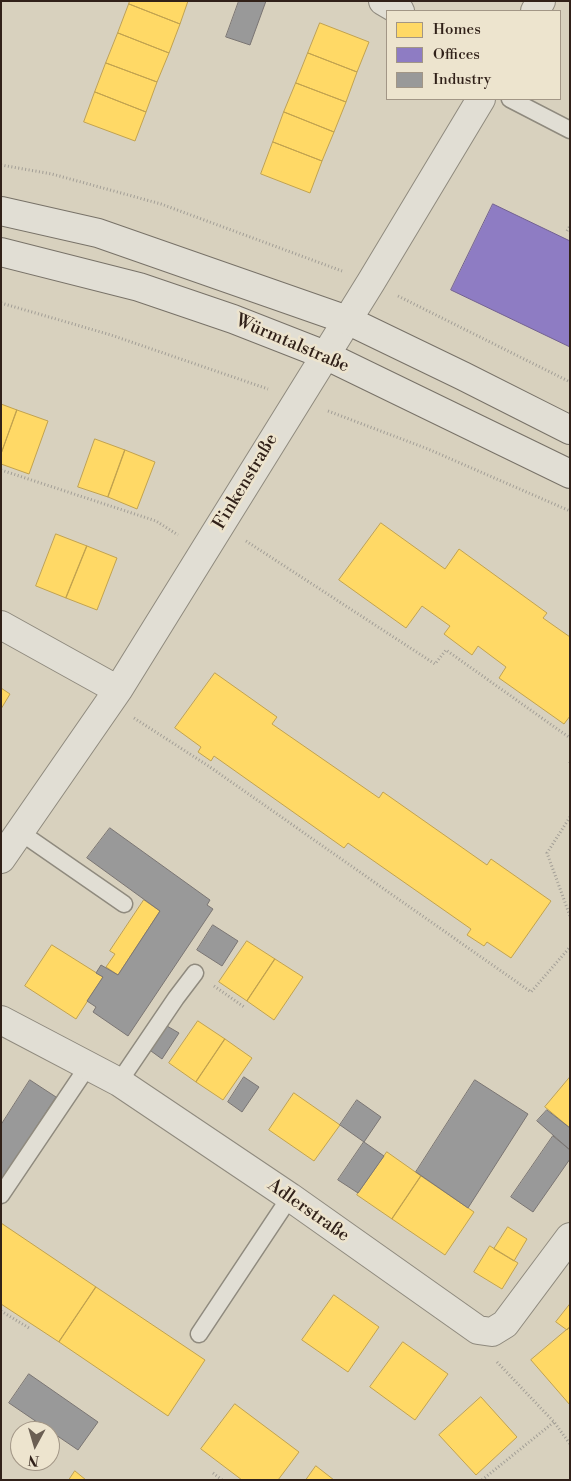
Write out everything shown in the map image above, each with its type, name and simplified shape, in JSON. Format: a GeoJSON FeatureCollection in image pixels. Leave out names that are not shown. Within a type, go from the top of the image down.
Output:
{"type":"FeatureCollection","features":[{"type":"Feature","properties":{"kind":"street"},"geometry":{"type":"LineString","coordinates":[[383,1],[398,10]]}},
{"type":"Feature","properties":{"kind":"street","name":"Finkenstraße"},"geometry":{"type":"LineString","coordinates":[[1,859],[113,696],[204,552],[324,355],[371,282],[480,100]]}},
{"type":"Feature","properties":{"kind":"street","name":"Würmtalstraße"},"geometry":{"type":"LineString","coordinates":[[1,211],[98,233],[347,320],[570,430]]}},
{"type":"Feature","properties":{"kind":"street","name":"Würmtalstraße"},"geometry":{"type":"LineString","coordinates":[[1,252],[139,287],[233,319],[324,355],[570,474]]}},
{"type":"Feature","properties":{"kind":"street"},"geometry":{"type":"LineString","coordinates":[[1,625],[113,696]]}},
{"type":"Feature","properties":{"kind":"street","name":"Adlerstraße"},"geometry":{"type":"LineString","coordinates":[[1,1020],[119,1082],[290,1197],[478,1330],[492,1332]]}},
{"type":"Feature","properties":{"kind":"street"},"geometry":{"type":"LineString","coordinates":[[492,1332],[505,1324],[570,1237]]}},
{"type":"Feature","properties":{"kind":"lane"},"geometry":{"type":"LineString","coordinates":[[512,100],[570,130]]}},
{"type":"Feature","properties":{"kind":"lane"},"geometry":{"type":"LineString","coordinates":[[20,832],[124,904]]}},
{"type":"Feature","properties":{"kind":"lane"},"geometry":{"type":"LineString","coordinates":[[119,1082],[195,973]]}},
{"type":"Feature","properties":{"kind":"lane"},"geometry":{"type":"LineString","coordinates":[[1,1195],[88,1066]]}},
{"type":"Feature","properties":{"kind":"lane"},"geometry":{"type":"LineString","coordinates":[[199,1334],[290,1197]]}},
{"type":"Feature","properties":{"kind":"path"},"geometry":{"type":"LineString","coordinates":[[1,165],[52,174],[160,204],[371,282],[570,382]]}},
{"type":"Feature","properties":{"kind":"path"},"geometry":{"type":"LineString","coordinates":[[567,231],[570,226]]}},
{"type":"Feature","properties":{"kind":"path"},"geometry":{"type":"LineString","coordinates":[[1,303],[111,334],[297,399],[428,449],[570,511]]}},
{"type":"Feature","properties":{"kind":"path"},"geometry":{"type":"LineString","coordinates":[[1,470],[156,521],[204,552]]}},
{"type":"Feature","properties":{"kind":"path"},"geometry":{"type":"LineString","coordinates":[[220,524],[435,664],[446,650],[570,738]]}},
{"type":"Feature","properties":{"kind":"path"},"geometry":{"type":"LineString","coordinates":[[113,696],[210,767],[531,992],[570,947]]}},
{"type":"Feature","properties":{"kind":"path"},"geometry":{"type":"LineString","coordinates":[[570,817],[547,853],[570,916]]}},
{"type":"Feature","properties":{"kind":"path"},"geometry":{"type":"LineString","coordinates":[[195,973],[244,1007]]}},
{"type":"Feature","properties":{"kind":"path"},"geometry":{"type":"LineString","coordinates":[[1,1311],[29,1328]]}},
{"type":"Feature","properties":{"kind":"path"},"geometry":{"type":"LineString","coordinates":[[492,1332],[496,1361],[554,1422],[570,1444]]}},
{"type":"Feature","properties":{"kind":"path"},"geometry":{"type":"LineString","coordinates":[[482,1480],[554,1422]]}},
{"type":"Feature","properties":{"kind":"path"},"geometry":{"type":"LineString","coordinates":[[213,1473],[222,1480]]}},
{"type":"Feature","properties":{"kind":"building: Homes"},"geometry":{"type":"Polygon","coordinates":[[[130,1],[188,1],[180,24],[129,4],[130,1]]]}},
{"type":"Feature","properties":{"kind":"building: Homes"},"geometry":{"type":"Polygon","coordinates":[[[129,4],[180,24],[169,53],[118,33],[129,4]]]}},
{"type":"Feature","properties":{"kind":"building: Homes"},"geometry":{"type":"Polygon","coordinates":[[[320,23],[369,42],[357,72],[308,53],[320,23]]]}},
{"type":"Feature","properties":{"kind":"building: Homes"},"geometry":{"type":"Polygon","coordinates":[[[118,33],[169,53],[157,82],[106,63],[118,33]]]}},
{"type":"Feature","properties":{"kind":"building: Homes"},"geometry":{"type":"Polygon","coordinates":[[[308,53],[357,72],[346,102],[296,83],[308,53]]]}},
{"type":"Feature","properties":{"kind":"building: Homes"},"geometry":{"type":"Polygon","coordinates":[[[106,63],[157,82],[146,112],[95,92],[106,63]]]}},
{"type":"Feature","properties":{"kind":"building: Homes"},"geometry":{"type":"Polygon","coordinates":[[[296,83],[346,102],[334,132],[284,112],[296,83]]]}},
{"type":"Feature","properties":{"kind":"building: Homes"},"geometry":{"type":"Polygon","coordinates":[[[95,92],[146,112],[135,141],[84,122],[95,92]]]}},
{"type":"Feature","properties":{"kind":"building: Homes"},"geometry":{"type":"Polygon","coordinates":[[[284,112],[334,132],[322,161],[273,142],[284,112]]]}},
{"type":"Feature","properties":{"kind":"building: Homes"},"geometry":{"type":"Polygon","coordinates":[[[273,142],[322,161],[310,193],[261,174],[273,142]]]}},
{"type":"Feature","properties":{"kind":"building: Homes"},"geometry":{"type":"Polygon","coordinates":[[[1,404],[17,410],[1,454],[1,404]]]}},
{"type":"Feature","properties":{"kind":"building: Homes"},"geometry":{"type":"Polygon","coordinates":[[[17,410],[48,421],[29,474],[1,464],[1,454],[17,410]]]}},
{"type":"Feature","properties":{"kind":"building: Homes"},"geometry":{"type":"Polygon","coordinates":[[[95,439],[125,450],[108,497],[78,487],[95,439]]]}},
{"type":"Feature","properties":{"kind":"building: Homes"},"geometry":{"type":"Polygon","coordinates":[[[125,450],[155,462],[137,509],[108,497],[125,450]]]}},
{"type":"Feature","properties":{"kind":"building: Homes"},"geometry":{"type":"Polygon","coordinates":[[[381,523],[445,569],[459,549],[547,613],[543,618],[570,637],[570,716],[564,724],[499,678],[506,667],[478,646],[472,655],[444,634],[450,626],[422,606],[406,628],[339,580],[381,523]]]}},
{"type":"Feature","properties":{"kind":"building: Homes"},"geometry":{"type":"Polygon","coordinates":[[[56,534],[87,546],[66,598],[36,586],[56,534]]]}},
{"type":"Feature","properties":{"kind":"building: Homes"},"geometry":{"type":"Polygon","coordinates":[[[87,546],[117,558],[97,610],[66,598],[87,546]]]}},
{"type":"Feature","properties":{"kind":"building: Homes"},"geometry":{"type":"Polygon","coordinates":[[[215,673],[277,717],[272,724],[379,798],[383,792],[487,865],[491,859],[551,901],[511,958],[487,942],[484,946],[467,935],[471,929],[348,843],[344,848],[214,756],[211,761],[198,752],[201,747],[175,728],[215,673]]]}},
{"type":"Feature","properties":{"kind":"building: Homes"},"geometry":{"type":"Polygon","coordinates":[[[1,688],[10,694],[1,709],[1,688]]]}},
{"type":"Feature","properties":{"kind":"building: Homes"},"geometry":{"type":"Polygon","coordinates":[[[144,900],[160,911],[118,975],[106,967],[115,954],[110,951],[144,900]]]}},
{"type":"Feature","properties":{"kind":"building: Homes"},"geometry":{"type":"Polygon","coordinates":[[[247,941],[275,959],[247,1001],[219,982],[247,941]]]}},
{"type":"Feature","properties":{"kind":"building: Homes"},"geometry":{"type":"Polygon","coordinates":[[[52,945],[103,977],[76,1019],[25,986],[52,945]]]}},
{"type":"Feature","properties":{"kind":"building: Homes"},"geometry":{"type":"Polygon","coordinates":[[[275,959],[303,977],[274,1020],[247,1001],[275,959]]]}},
{"type":"Feature","properties":{"kind":"building: Homes"},"geometry":{"type":"Polygon","coordinates":[[[198,1021],[225,1039],[196,1082],[169,1063],[198,1021]]]}},
{"type":"Feature","properties":{"kind":"building: Homes"},"geometry":{"type":"Polygon","coordinates":[[[225,1039],[252,1058],[223,1100],[196,1082],[225,1039]]]}},
{"type":"Feature","properties":{"kind":"building: Homes"},"geometry":{"type":"Polygon","coordinates":[[[570,1077],[570,1128],[545,1107],[570,1077]]]}},
{"type":"Feature","properties":{"kind":"building: Homes"},"geometry":{"type":"Polygon","coordinates":[[[294,1093],[340,1125],[314,1161],[269,1130],[294,1093]]]}},
{"type":"Feature","properties":{"kind":"building: Homes"},"geometry":{"type":"Polygon","coordinates":[[[387,1152],[421,1176],[392,1219],[357,1195],[387,1152]]]}},
{"type":"Feature","properties":{"kind":"building: Homes"},"geometry":{"type":"Polygon","coordinates":[[[421,1176],[474,1212],[445,1255],[392,1219],[421,1176]]]}},
{"type":"Feature","properties":{"kind":"building: Homes"},"geometry":{"type":"Polygon","coordinates":[[[1,1223],[96,1287],[59,1342],[1,1304],[1,1223]]]}},
{"type":"Feature","properties":{"kind":"building: Homes"},"geometry":{"type":"Polygon","coordinates":[[[508,1227],[527,1239],[514,1261],[494,1249],[508,1227]]]}},
{"type":"Feature","properties":{"kind":"building: Homes"},"geometry":{"type":"Polygon","coordinates":[[[490,1246],[518,1263],[502,1289],[474,1272],[490,1246]]]}},
{"type":"Feature","properties":{"kind":"building: Homes"},"geometry":{"type":"Polygon","coordinates":[[[96,1287],[205,1360],[168,1416],[59,1342],[96,1287]]]}},
{"type":"Feature","properties":{"kind":"building: Homes"},"geometry":{"type":"Polygon","coordinates":[[[334,1295],[379,1327],[348,1372],[302,1340],[334,1295]]]}},
{"type":"Feature","properties":{"kind":"building: Homes"},"geometry":{"type":"Polygon","coordinates":[[[570,1304],[570,1327],[567,1330],[556,1322],[570,1304]]]}},
{"type":"Feature","properties":{"kind":"building: Homes"},"geometry":{"type":"Polygon","coordinates":[[[570,1327],[570,1405],[531,1360],[570,1327]]]}},
{"type":"Feature","properties":{"kind":"building: Homes"},"geometry":{"type":"Polygon","coordinates":[[[403,1342],[448,1374],[415,1420],[370,1387],[403,1342]]]}},
{"type":"Feature","properties":{"kind":"building: Homes"},"geometry":{"type":"Polygon","coordinates":[[[481,1397],[517,1437],[476,1475],[439,1435],[481,1397]]]}},
{"type":"Feature","properties":{"kind":"building: Homes"},"geometry":{"type":"Polygon","coordinates":[[[235,1404],[299,1452],[278,1480],[242,1480],[201,1449],[235,1404]]]}},
{"type":"Feature","properties":{"kind":"building: Homes"},"geometry":{"type":"Polygon","coordinates":[[[316,1466],[334,1480],[306,1480],[316,1466]]]}},
{"type":"Feature","properties":{"kind":"building: Homes"},"geometry":{"type":"Polygon","coordinates":[[[75,1471],[86,1480],[69,1480],[75,1471]]]}},
{"type":"Feature","properties":{"kind":"building: Offices"},"geometry":{"type":"Polygon","coordinates":[[[493,204],[570,241],[570,347],[451,290],[493,204]]]}},
{"type":"Feature","properties":{"kind":"building: Industry"},"geometry":{"type":"Polygon","coordinates":[[[239,1],[266,1],[250,45],[226,37],[239,1]]]}},
{"type":"Feature","properties":{"kind":"building: Industry"},"geometry":{"type":"Polygon","coordinates":[[[110,828],[210,900],[207,905],[213,909],[128,1036],[93,1012],[96,1007],[87,1001],[103,977],[96,973],[101,965],[118,975],[160,911],[87,858],[110,828]]]}},
{"type":"Feature","properties":{"kind":"building: Industry"},"geometry":{"type":"Polygon","coordinates":[[[213,925],[238,941],[222,966],[197,950],[213,925]]]}},
{"type":"Feature","properties":{"kind":"building: Industry"},"geometry":{"type":"Polygon","coordinates":[[[167,1026],[179,1033],[162,1059],[151,1051],[167,1026]]]}},
{"type":"Feature","properties":{"kind":"building: Industry"},"geometry":{"type":"Polygon","coordinates":[[[244,1077],[259,1087],[242,1112],[228,1102],[244,1077]]]}},
{"type":"Feature","properties":{"kind":"building: Industry"},"geometry":{"type":"Polygon","coordinates":[[[30,1080],[56,1097],[1,1181],[1,1125],[30,1080]]]}},
{"type":"Feature","properties":{"kind":"building: Industry"},"geometry":{"type":"Polygon","coordinates":[[[475,1080],[528,1114],[468,1208],[416,1172],[475,1080]]]}},
{"type":"Feature","properties":{"kind":"building: Industry"},"geometry":{"type":"Polygon","coordinates":[[[357,1100],[381,1117],[364,1142],[340,1125],[357,1100]]]}},
{"type":"Feature","properties":{"kind":"building: Industry"},"geometry":{"type":"Polygon","coordinates":[[[547,1110],[570,1128],[570,1150],[537,1121],[547,1110]]]}},
{"type":"Feature","properties":{"kind":"building: Industry"},"geometry":{"type":"Polygon","coordinates":[[[553,1136],[570,1150],[570,1159],[533,1212],[511,1197],[553,1136]]]}},
{"type":"Feature","properties":{"kind":"building: Industry"},"geometry":{"type":"Polygon","coordinates":[[[364,1142],[384,1156],[358,1193],[338,1180],[364,1142]]]}},
{"type":"Feature","properties":{"kind":"building: Industry"},"geometry":{"type":"Polygon","coordinates":[[[29,1374],[98,1422],[78,1450],[60,1438],[60,1421],[35,1421],[9,1403],[29,1374]]]}}]}
